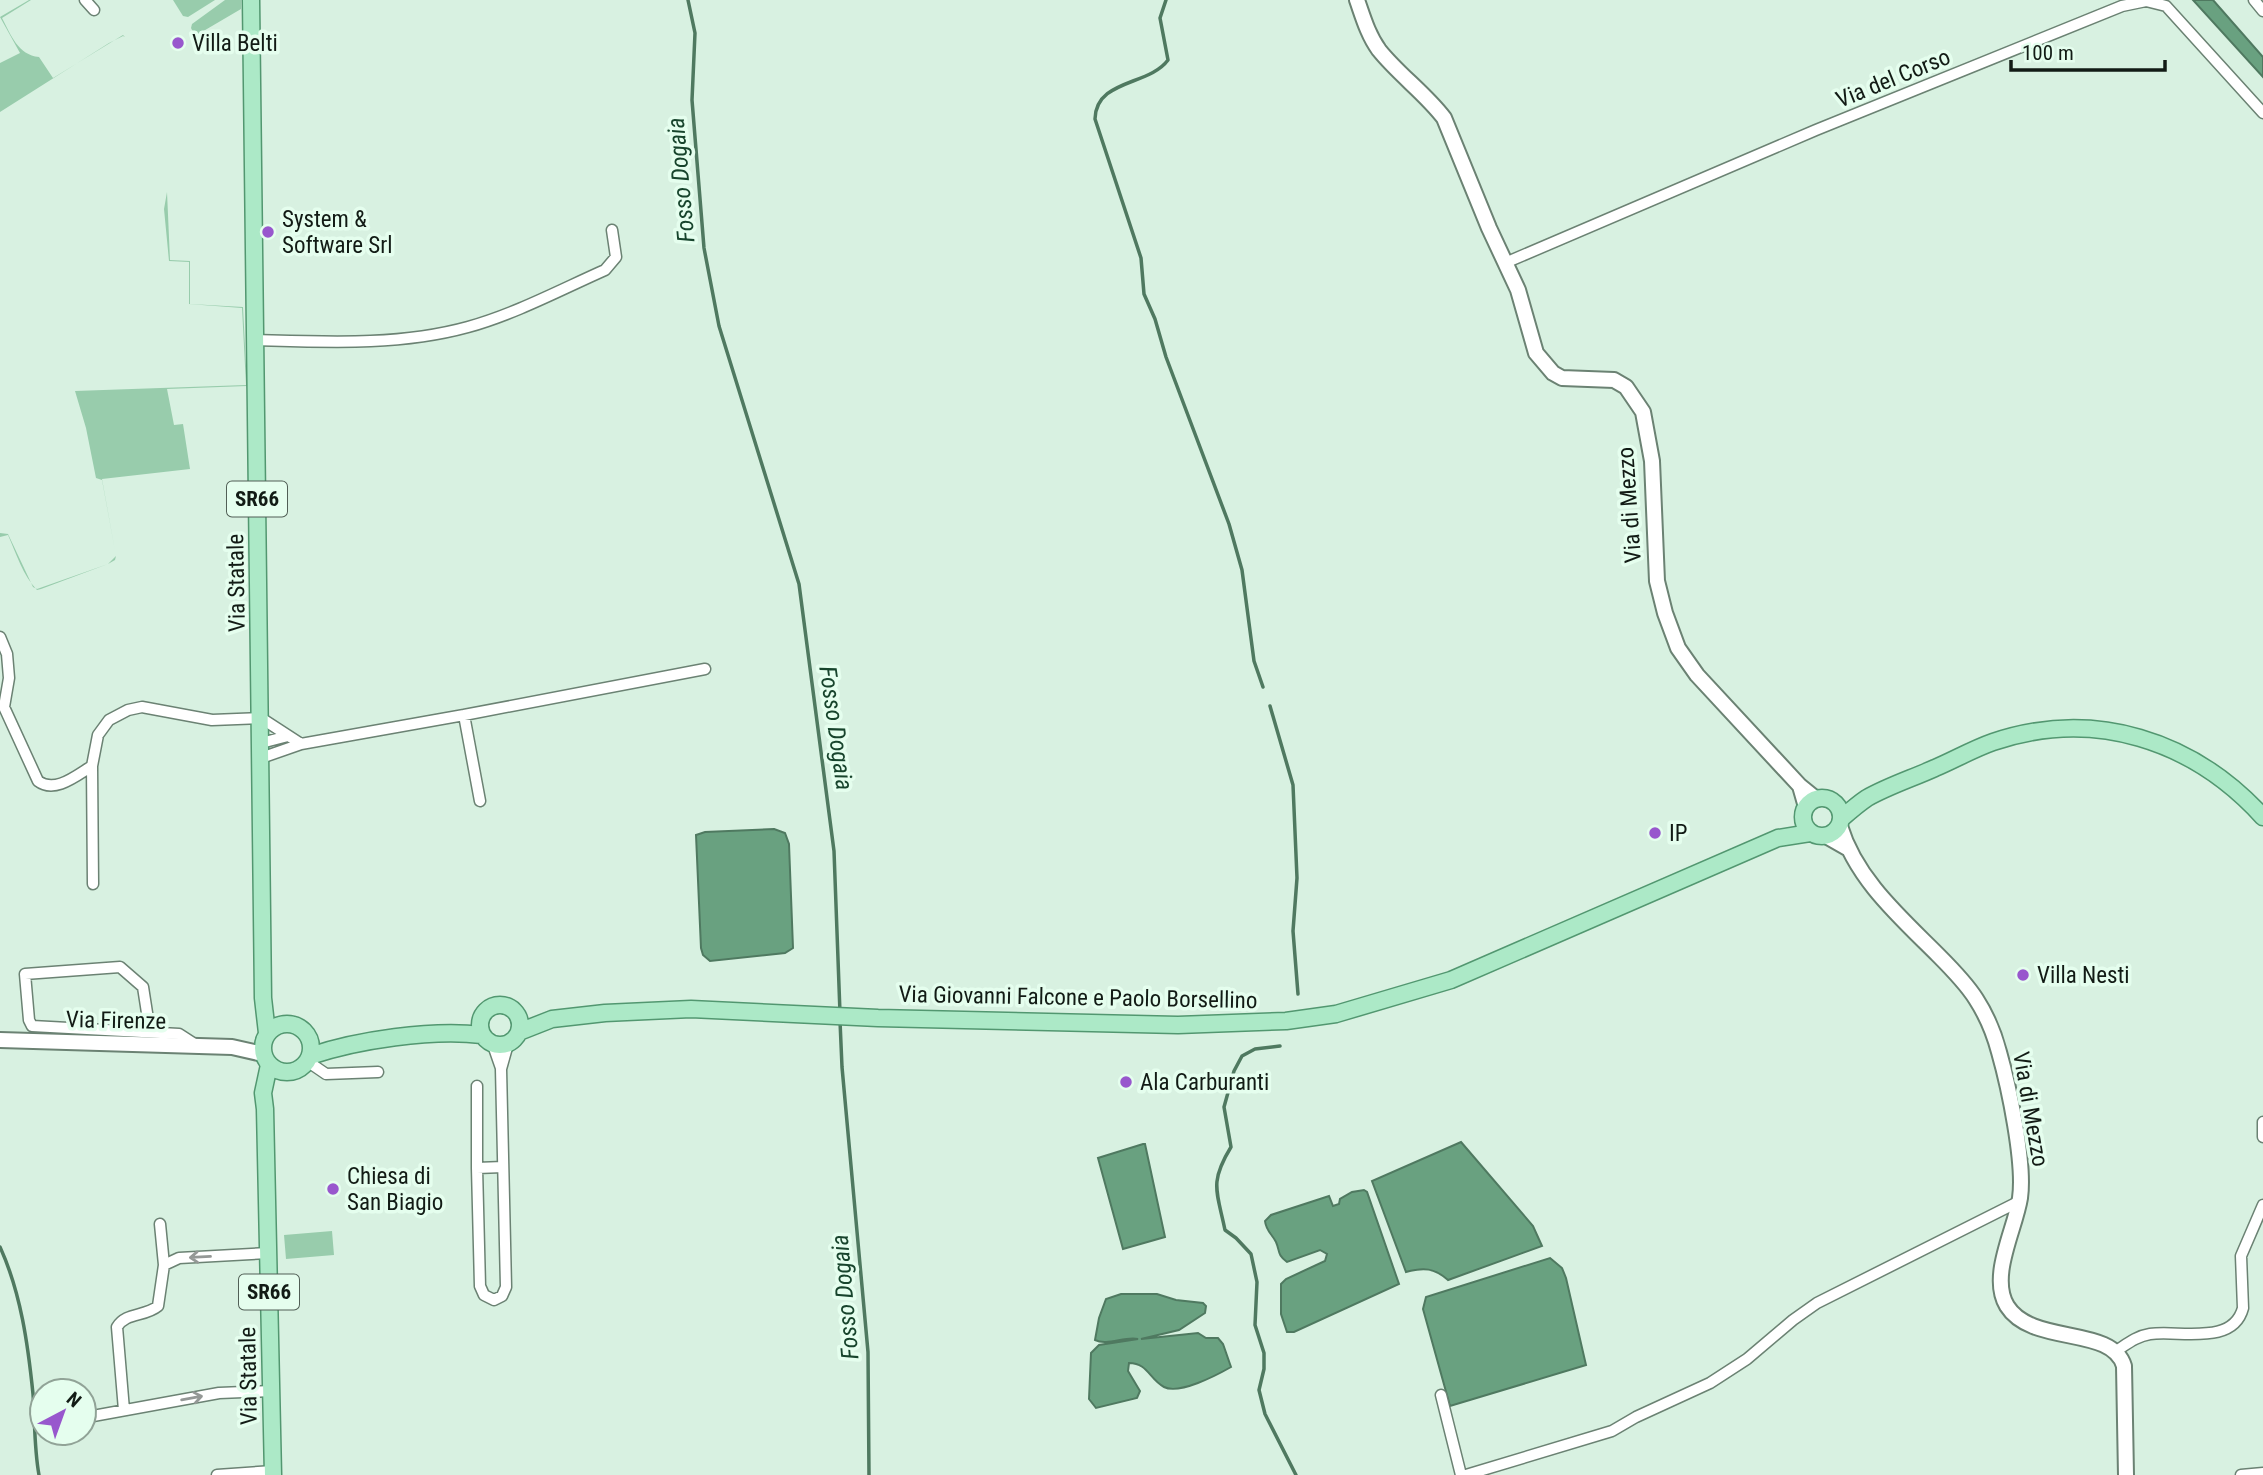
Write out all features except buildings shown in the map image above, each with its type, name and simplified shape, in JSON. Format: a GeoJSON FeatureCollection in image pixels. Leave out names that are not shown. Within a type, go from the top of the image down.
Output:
{"type":"FeatureCollection","features":[{"type":"Feature","properties":{"kind":"main road","name":"Via Statale"},"geometry":{"type":"LineString","coordinates":[[251,0],[263,998],[266,1035]]}},
{"type":"Feature","properties":{"kind":"main road"},"geometry":{"type":"LineString","coordinates":[[1867,799],[1834,802],[1822,798],[1808,807],[1805,826],[1818,834],[1841,822],[1867,799],[1993,742],[2047,730],[2096,730],[2149,739],[2177,751],[2227,782],[2263,817]]}},
{"type":"Feature","properties":{"kind":"main road"},"geometry":{"type":"LineString","coordinates":[[1834,802],[1838,806],[1841,822]]}},
{"type":"Feature","properties":{"kind":"main road","name":"Via Giovanni Falcone e Paolo Borsellino"},"geometry":{"type":"LineString","coordinates":[[1778,838],[1808,807]]}},
{"type":"Feature","properties":{"kind":"main road","name":"Via Giovanni Falcone e Paolo Borsellino"},"geometry":{"type":"LineString","coordinates":[[308,1059],[340,1046],[449,1032],[501,1039],[552,1019],[605,1013],[691,1009],[878,1018],[1178,1025],[1286,1021],[1336,1014],[1451,980],[1778,838],[1818,834]]}},
{"type":"Feature","properties":{"kind":"main road"},"geometry":{"type":"LineString","coordinates":[[263,998],[274,1013],[288,1024],[300,1028],[309,1038],[308,1059],[298,1070],[271,1064]]}},
{"type":"Feature","properties":{"kind":"main road","name":"Via Giovanni Falcone e Paolo Borsellino"},"geometry":{"type":"LineString","coordinates":[[449,1032],[481,1017],[489,1008],[498,1005],[508,1006],[516,1013],[552,1019]]}},
{"type":"Feature","properties":{"kind":"main road"},"geometry":{"type":"LineString","coordinates":[[481,1017],[479,1024],[501,1039],[519,1020],[516,1013]]}},
{"type":"Feature","properties":{"kind":"main road"},"geometry":{"type":"LineString","coordinates":[[266,1035],[280,1025],[288,1024]]}},
{"type":"Feature","properties":{"kind":"main road","name":"SR66"},"geometry":{"type":"LineString","coordinates":[[266,1035],[271,1064]]}},
{"type":"Feature","properties":{"kind":"main road","name":"Via Giovanni Falcone e Paolo Borsellino"},"geometry":{"type":"LineString","coordinates":[[309,1038],[340,1046]]}},
{"type":"Feature","properties":{"kind":"main road","name":"Via Statale"},"geometry":{"type":"LineString","coordinates":[[271,1064],[263,1093],[273,1473]]}},
{"type":"Feature","properties":{"kind":"street"},"geometry":{"type":"LineString","coordinates":[[85,0],[94,10]]}},
{"type":"Feature","properties":{"kind":"street","name":"Via di Mezzo"},"geometry":{"type":"LineString","coordinates":[[1357,0],[1368,33],[1379,50],[1435,105],[1444,118],[1489,228],[1518,290],[1536,354],[1562,378],[1614,380],[1626,387],[1643,412],[1652,461],[1657,580],[1674,639],[1697,675],[1800,786],[1808,807]]}},
{"type":"Feature","properties":{"kind":"street"},"geometry":{"type":"LineString","coordinates":[[2254,0],[2263,11]]}},
{"type":"Feature","properties":{"kind":"street","name":"Via del Corso"},"geometry":{"type":"LineString","coordinates":[[1505,263],[1816,130],[2122,6],[2146,1],[2166,6],[2263,113]]}},
{"type":"Feature","properties":{"kind":"street"},"geometry":{"type":"LineString","coordinates":[[255,340],[316,342],[410,339],[467,327],[502,316],[605,270],[616,257],[612,230]]}},
{"type":"Feature","properties":{"kind":"street"},"geometry":{"type":"LineString","coordinates":[[0,636],[7,654],[9,678],[4,707],[38,781],[45,786],[54,786],[92,766]]}},
{"type":"Feature","properties":{"kind":"street"},"geometry":{"type":"LineString","coordinates":[[261,750],[705,669]]}},
{"type":"Feature","properties":{"kind":"street"},"geometry":{"type":"LineString","coordinates":[[93,884],[92,766],[95,744],[103,726],[118,715],[142,707],[212,720],[261,718],[301,744]]}},
{"type":"Feature","properties":{"kind":"street"},"geometry":{"type":"LineString","coordinates":[[464,715],[480,801]]}},
{"type":"Feature","properties":{"kind":"street"},"geometry":{"type":"LineString","coordinates":[[261,750],[288,736]]}},
{"type":"Feature","properties":{"kind":"street"},"geometry":{"type":"LineString","coordinates":[[1841,822],[1847,848]]}},
{"type":"Feature","properties":{"kind":"street"},"geometry":{"type":"LineString","coordinates":[[1818,834],[1847,848]]}},
{"type":"Feature","properties":{"kind":"street","name":"Via di Mezzo"},"geometry":{"type":"LineString","coordinates":[[1847,848],[1863,874],[1890,908],[1975,997],[1992,1027],[2000,1055],[2021,1171],[2020,1202],[2000,1274],[2001,1291],[2008,1307],[2030,1326],[2096,1342],[2116,1351]]}},
{"type":"Feature","properties":{"kind":"street"},"geometry":{"type":"LineString","coordinates":[[150,1032],[143,987],[120,967],[25,975],[29,1020],[32,1026],[179,1034],[196,1046]]}},
{"type":"Feature","properties":{"kind":"street"},"geometry":{"type":"LineString","coordinates":[[232,1047],[266,1035]]}},
{"type":"Feature","properties":{"kind":"street"},"geometry":{"type":"LineString","coordinates":[[477,1086],[480,1286],[484,1295],[495,1300],[502,1296],[506,1287],[501,1039]]}},
{"type":"Feature","properties":{"kind":"street","name":"Via Firenze"},"geometry":{"type":"LineString","coordinates":[[0,1040],[232,1047]]}},
{"type":"Feature","properties":{"kind":"street"},"geometry":{"type":"LineString","coordinates":[[232,1047],[271,1064]]}},
{"type":"Feature","properties":{"kind":"street"},"geometry":{"type":"LineString","coordinates":[[308,1059],[326,1074],[378,1072]]}},
{"type":"Feature","properties":{"kind":"street"},"geometry":{"type":"LineString","coordinates":[[2263,1122],[2263,1137]]}},
{"type":"Feature","properties":{"kind":"street"},"geometry":{"type":"LineString","coordinates":[[477,1168],[503,1167]]}},
{"type":"Feature","properties":{"kind":"street"},"geometry":{"type":"LineString","coordinates":[[1441,1395],[1464,1475],[1612,1431],[1710,1383],[1747,1359],[1817,1303],[2020,1202]]}},
{"type":"Feature","properties":{"kind":"street"},"geometry":{"type":"LineString","coordinates":[[2126,1475],[2124,1366],[2116,1351],[2147,1335],[2220,1332],[2234,1325],[2243,1308],[2241,1256],[2263,1205]]}},
{"type":"Feature","properties":{"kind":"street"},"geometry":{"type":"LineString","coordinates":[[124,1410],[117,1327],[124,1318],[150,1312],[158,1306],[164,1265],[160,1224]]}},
{"type":"Feature","properties":{"kind":"street"},"geometry":{"type":"LineString","coordinates":[[164,1265],[179,1258],[268,1253]]}},
{"type":"Feature","properties":{"kind":"street"},"geometry":{"type":"LineString","coordinates":[[98,1415],[219,1393],[271,1391]]}},
{"type":"Feature","properties":{"kind":"street"},"geometry":{"type":"LineString","coordinates":[[217,1475],[273,1473]]}},
{"type":"Feature","properties":{"kind":"street"},"geometry":{"type":"LineString","coordinates":[[2241,1475],[2263,1473]]}},
{"type":"Feature","properties":{"kind":"shaded area"},"geometry":{"type":"Polygon","coordinates":[[[29,0],[2,18],[16,43],[26,52],[39,57],[53,78],[77,63],[0,112],[0,63],[20,53],[0,17],[29,0]]]}},
{"type":"Feature","properties":{"kind":"shaded area"},"geometry":{"type":"Polygon","coordinates":[[[173,0],[215,0],[188,17],[183,16],[173,0]]]}},
{"type":"Feature","properties":{"kind":"shaded area"},"geometry":{"type":"Polygon","coordinates":[[[225,0],[241,0],[241,9],[195,36],[192,24],[225,0]]]}},
{"type":"Feature","properties":{"kind":"shaded area"},"geometry":{"type":"Polygon","coordinates":[[[2193,0],[2213,0],[2263,57],[2263,77],[2193,0]]]}},
{"type":"Feature","properties":{"kind":"shaded area"},"geometry":{"type":"Polygon","coordinates":[[[167,192],[170,260],[190,261],[190,304],[243,307],[247,386],[167,389],[174,425],[183,424],[190,469],[102,479],[116,556],[102,480],[96,478],[75,391],[246,385],[242,308],[189,304],[189,262],[169,261],[164,209],[167,192]]]}},
{"type":"Feature","properties":{"kind":"shaded area"},"geometry":{"type":"Polygon","coordinates":[[[0,533],[8,534],[31,583],[8,535],[0,537],[0,533]]]}},
{"type":"Feature","properties":{"kind":"shaded area"},"geometry":{"type":"Polygon","coordinates":[[[108,564],[41,589],[37,590],[35,588],[37,589],[108,564]]]}},
{"type":"Feature","properties":{"kind":"shaded area"},"geometry":{"type":"Polygon","coordinates":[[[774,829],[785,833],[789,844],[793,948],[785,953],[710,961],[703,955],[701,948],[696,835],[705,832],[774,829]]]}},
{"type":"Feature","properties":{"kind":"shaded area"},"geometry":{"type":"Polygon","coordinates":[[[1461,1142],[1533,1226],[1542,1246],[1448,1280],[1428,1270],[1406,1272],[1372,1181],[1461,1142]]]}},
{"type":"Feature","properties":{"kind":"shaded area"},"geometry":{"type":"Polygon","coordinates":[[[1143,1144],[1165,1237],[1123,1249],[1098,1158],[1143,1144]]]}},
{"type":"Feature","properties":{"kind":"shaded area"},"geometry":{"type":"Polygon","coordinates":[[[1352,1192],[1367,1192],[1399,1284],[1294,1332],[1287,1332],[1281,1314],[1281,1284],[1286,1279],[1325,1261],[1327,1254],[1320,1250],[1287,1262],[1280,1255],[1265,1221],[1271,1215],[1329,1196],[1333,1206],[1352,1192]]]}},
{"type":"Feature","properties":{"kind":"shaded area"},"geometry":{"type":"Polygon","coordinates":[[[332,1231],[334,1255],[286,1259],[284,1235],[332,1231]]]}},
{"type":"Feature","properties":{"kind":"shaded area"},"geometry":{"type":"Polygon","coordinates":[[[1550,1258],[1562,1268],[1566,1278],[1586,1365],[1450,1406],[1423,1309],[1426,1297],[1550,1258]]]}},
{"type":"Feature","properties":{"kind":"shaded area"},"geometry":{"type":"Polygon","coordinates":[[[1121,1294],[1157,1294],[1176,1300],[1203,1303],[1206,1306],[1205,1313],[1179,1330],[1141,1339],[1198,1333],[1206,1338],[1218,1338],[1223,1344],[1231,1367],[1198,1383],[1171,1389],[1159,1384],[1144,1368],[1129,1363],[1128,1371],[1140,1391],[1137,1398],[1096,1408],[1089,1399],[1091,1353],[1099,1345],[1138,1339],[1105,1342],[1095,1340],[1106,1299],[1121,1294]]]}},
{"type":"Feature","properties":{"kind":"waterway","name":"Fosso Dogaia"},"geometry":{"type":"LineString","coordinates":[[688,0],[695,33],[692,100],[704,248],[719,326],[799,584],[834,851],[840,1013]]}},
{"type":"Feature","properties":{"kind":"waterway"},"geometry":{"type":"LineString","coordinates":[[1166,0],[1160,18],[1168,60],[1149,75],[1104,97],[1098,106],[1095,119],[1141,258],[1144,294],[1229,524],[1242,570],[1254,661],[1263,687]]}},
{"type":"Feature","properties":{"kind":"waterway"},"geometry":{"type":"LineString","coordinates":[[1270,706],[1293,785],[1297,878],[1293,931],[1298,994]]}},
{"type":"Feature","properties":{"kind":"waterway","name":"Fosso Dogaia"},"geometry":{"type":"LineString","coordinates":[[840,1021],[868,1352],[869,1475]]}},
{"type":"Feature","properties":{"kind":"waterway"},"geometry":{"type":"LineString","coordinates":[[1280,1046],[1255,1049],[1242,1056],[1234,1071],[1224,1107],[1231,1147],[1220,1170],[1217,1187],[1225,1230],[1251,1254],[1257,1282],[1255,1325],[1264,1353],[1264,1369],[1259,1390],[1265,1414],[1296,1475]]}},
{"type":"Feature","properties":{"kind":"waterway"},"geometry":{"type":"LineString","coordinates":[[0,1247],[13,1282],[26,1338],[39,1475]]}},
{"type":"Feature","properties":{"kind":"place","name":"Villa Belti"},"geometry":{"type":"Point","coordinates":[178,43]}},
{"type":"Feature","properties":{"kind":"place","name":"System & Software Srl"},"geometry":{"type":"Point","coordinates":[268,232]}},
{"type":"Feature","properties":{"kind":"place","name":"IP"},"geometry":{"type":"Point","coordinates":[1655,833]}},
{"type":"Feature","properties":{"kind":"place","name":"Villa Nesti"},"geometry":{"type":"Point","coordinates":[2023,975]}},
{"type":"Feature","properties":{"kind":"place","name":"Ala Carburanti"},"geometry":{"type":"Point","coordinates":[1126,1082]}},
{"type":"Feature","properties":{"kind":"place","name":"Chiesa di San Biagio"},"geometry":{"type":"Point","coordinates":[333,1189]}}]}
